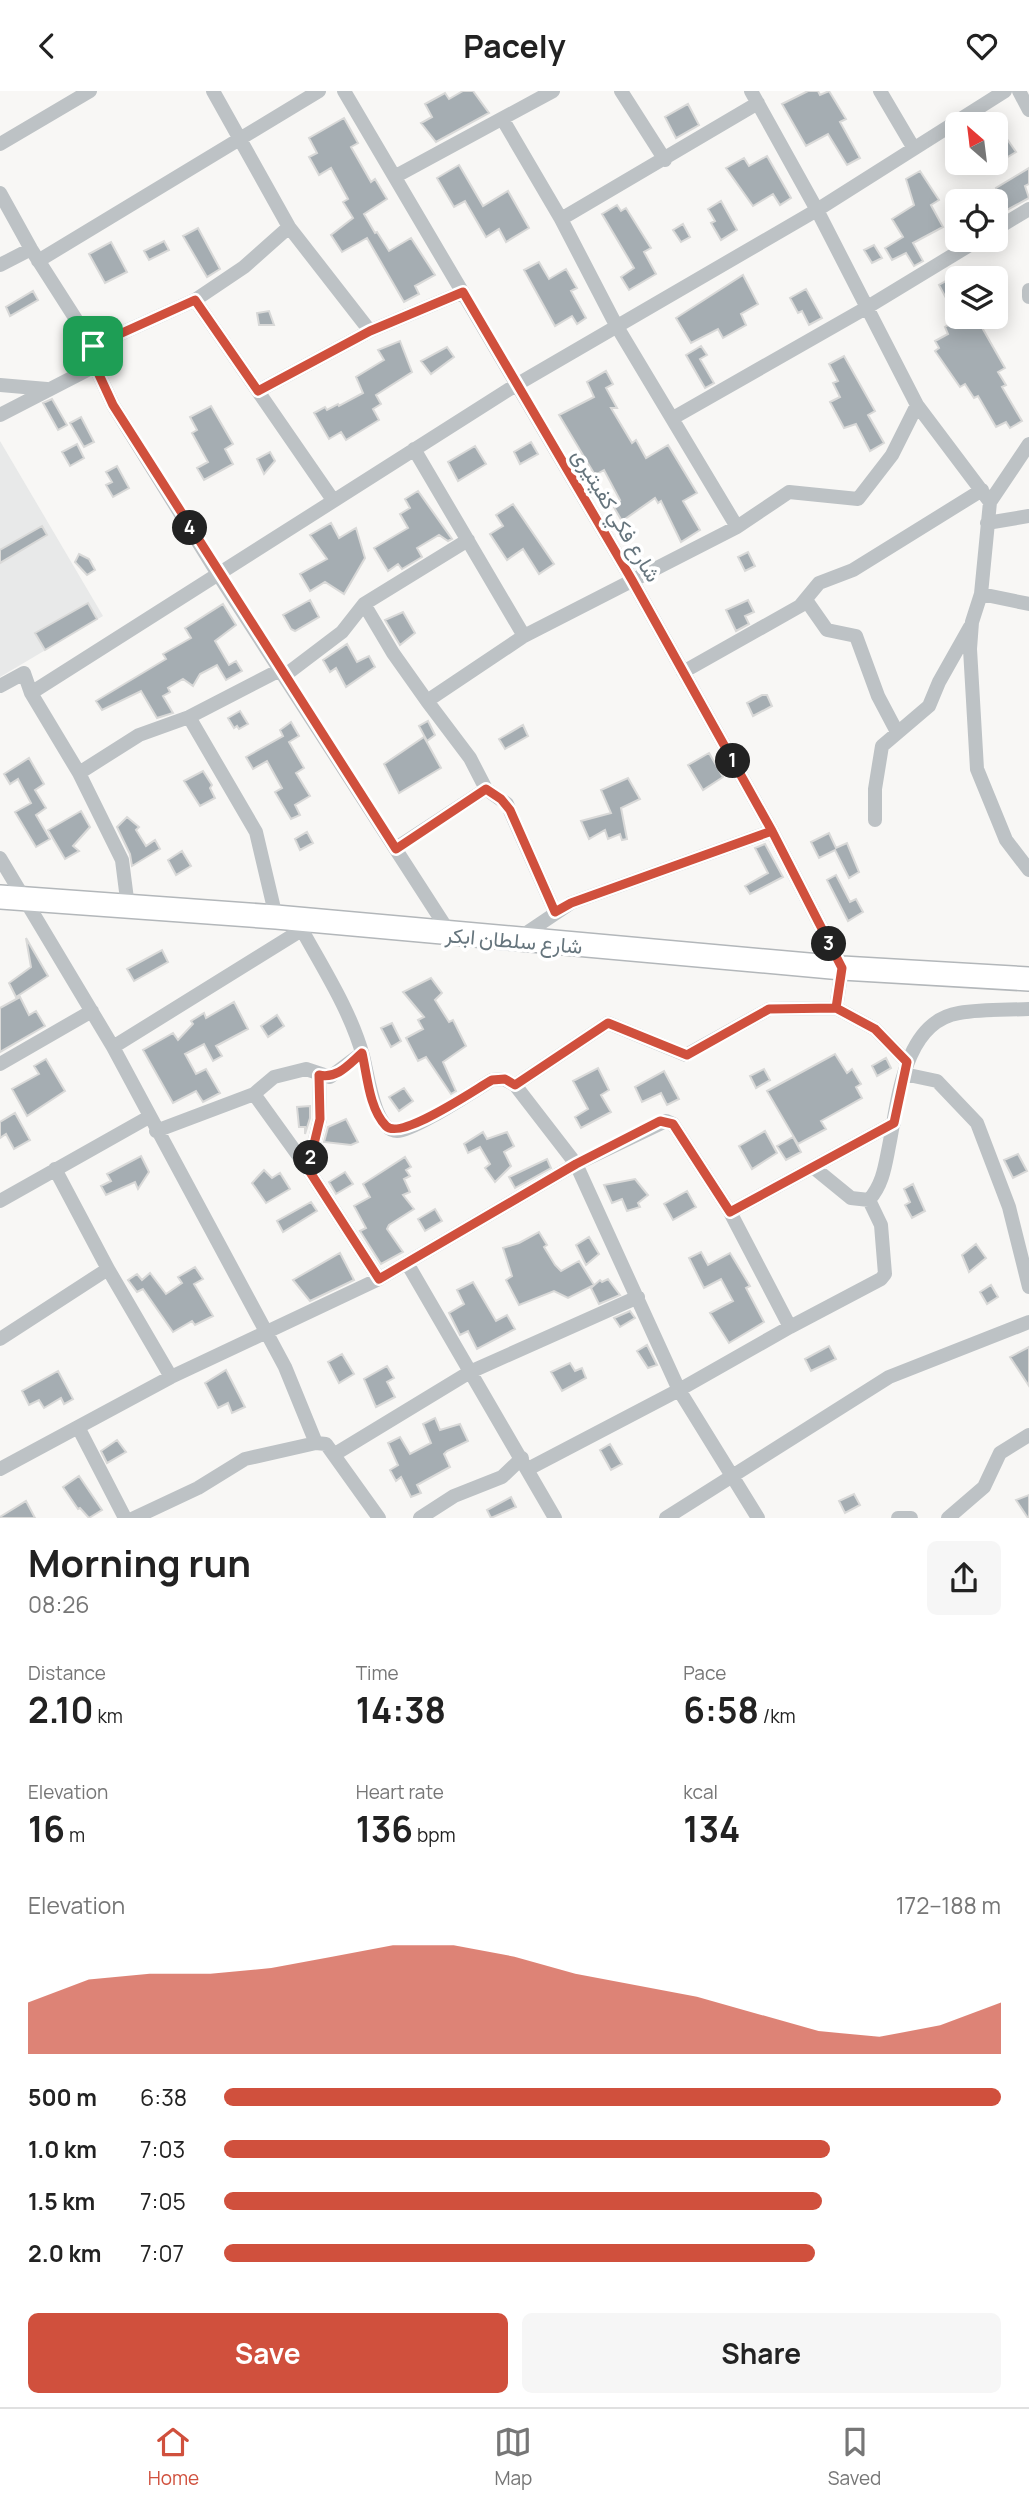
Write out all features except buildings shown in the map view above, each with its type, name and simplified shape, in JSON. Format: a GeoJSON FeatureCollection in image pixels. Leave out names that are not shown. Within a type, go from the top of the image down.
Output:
{"type":"FeatureCollection","features":[{"type":"Feature","properties":{"kind":"highway","name":"شارع سلطان ابكر"},"geometry":{"type":"LineString","coordinates":[[0,897],[276,917],[309,925],[842,968],[1029,979]]}},
{"type":"Feature","properties":{"kind":"street"},"geometry":{"type":"LineString","coordinates":[[0,144],[90,91]]}},
{"type":"Feature","properties":{"kind":"street"},"geometry":{"type":"LineString","coordinates":[[213,91],[289,227],[370,331]]}},
{"type":"Feature","properties":{"kind":"street"},"geometry":{"type":"LineString","coordinates":[[0,265],[34,255],[320,91]]}},
{"type":"Feature","properties":{"kind":"street","name":"شارع فكي كفيتيرى"},"geometry":{"type":"LineString","coordinates":[[344,91],[632,580],[772,831],[842,968]]}},
{"type":"Feature","properties":{"kind":"street"},"geometry":{"type":"LineString","coordinates":[[396,176],[553,91]]}},
{"type":"Feature","properties":{"kind":"street"},"geometry":{"type":"LineString","coordinates":[[621,91],[665,160]]}},
{"type":"Feature","properties":{"kind":"street"},"geometry":{"type":"LineString","coordinates":[[880,91],[913,147]]}},
{"type":"Feature","properties":{"kind":"street"},"geometry":{"type":"LineString","coordinates":[[31,693],[516,385],[817,209],[1005,91]]}},
{"type":"Feature","properties":{"kind":"street"},"geometry":{"type":"LineString","coordinates":[[1019,91],[1029,110]]}},
{"type":"Feature","properties":{"kind":"street"},"geometry":{"type":"LineString","coordinates":[[561,219],[665,160],[755,97],[817,209],[917,405],[986,496],[987,523],[981,594],[972,622],[929,706],[922,715],[882,746],[874,789],[875,820]]}},
{"type":"Feature","properties":{"kind":"street"},"geometry":{"type":"LineString","coordinates":[[503,120],[561,219],[617,325],[737,527]]}},
{"type":"Feature","properties":{"kind":"street"},"geometry":{"type":"LineString","coordinates":[[0,193],[34,255],[93,346],[95,366],[113,405],[218,574],[452,935]]}},
{"type":"Feature","properties":{"kind":"street"},"geometry":{"type":"LineString","coordinates":[[1008,222],[1029,209]]}},
{"type":"Feature","properties":{"kind":"street"},"geometry":{"type":"LineString","coordinates":[[93,346],[195,300],[244,267],[289,227]]}},
{"type":"Feature","properties":{"kind":"street"},"geometry":{"type":"LineString","coordinates":[[673,418],[958,252]]}},
{"type":"Feature","properties":{"kind":"street"},"geometry":{"type":"LineString","coordinates":[[1029,290],[1029,297]]}},
{"type":"Feature","properties":{"kind":"street"},"geometry":{"type":"LineString","coordinates":[[258,391],[370,331],[463,292]]}},
{"type":"Feature","properties":{"kind":"street"},"geometry":{"type":"LineString","coordinates":[[195,300],[333,501]]}},
{"type":"Feature","properties":{"kind":"street"},"geometry":{"type":"LineString","coordinates":[[0,415],[95,366]]}},
{"type":"Feature","properties":{"kind":"street"},"geometry":{"type":"LineString","coordinates":[[0,385],[48,389]]}},
{"type":"Feature","properties":{"kind":"street"},"geometry":{"type":"LineString","coordinates":[[426,701],[524,636],[737,527],[789,492],[858,499],[892,454],[917,405]]}},
{"type":"Feature","properties":{"kind":"street"},"geometry":{"type":"LineString","coordinates":[[683,673],[806,600],[819,583],[853,570],[986,496],[1029,444]]}},
{"type":"Feature","properties":{"kind":"street"},"geometry":{"type":"LineString","coordinates":[[414,449],[524,636]]}},
{"type":"Feature","properties":{"kind":"street"},"geometry":{"type":"LineString","coordinates":[[987,523],[1029,516]]}},
{"type":"Feature","properties":{"kind":"street"},"geometry":{"type":"LineString","coordinates":[[79,773],[139,735],[189,717],[282,673],[342,632],[364,604],[468,540]]}},
{"type":"Feature","properties":{"kind":"street"},"geometry":{"type":"LineString","coordinates":[[981,594],[1029,604]]}},
{"type":"Feature","properties":{"kind":"street"},"geometry":{"type":"LineString","coordinates":[[806,600],[827,630],[856,636],[878,697],[897,732]]}},
{"type":"Feature","properties":{"kind":"street"},"geometry":{"type":"LineString","coordinates":[[364,604],[426,701],[470,758],[486,789],[501,799],[510,810],[555,912]]}},
{"type":"Feature","properties":{"kind":"street"},"geometry":{"type":"LineString","coordinates":[[972,622],[970,649],[977,769],[1006,840],[1029,870]]}},
{"type":"Feature","properties":{"kind":"street"},"geometry":{"type":"LineString","coordinates":[[0,686],[24,673],[31,693],[79,773],[122,860],[128,907]]}},
{"type":"Feature","properties":{"kind":"street"},"geometry":{"type":"LineString","coordinates":[[189,717],[256,832],[276,917]]}},
{"type":"Feature","properties":{"kind":"street"},"geometry":{"type":"LineString","coordinates":[[396,849],[486,789]]}},
{"type":"Feature","properties":{"kind":"street"},"geometry":{"type":"LineString","coordinates":[[514,941],[571,903],[772,831]]}},
{"type":"Feature","properties":{"kind":"street"},"geometry":{"type":"LineString","coordinates":[[0,858],[113,1047],[156,1131],[267,1332],[285,1367],[316,1443]]}},
{"type":"Feature","properties":{"kind":"street"},"geometry":{"type":"LineString","coordinates":[[113,1047],[309,925],[362,1053],[377,1111],[387,1127],[397,1131],[412,1126],[492,1080],[505,1079],[515,1085],[576,1164],[679,1390],[758,1518]]}},
{"type":"Feature","properties":{"kind":"street"},"geometry":{"type":"LineString","coordinates":[[836,1008],[842,968]]}},
{"type":"Feature","properties":{"kind":"street"},"geometry":{"type":"LineString","coordinates":[[515,1085],[608,1023],[687,1055],[769,1009],[836,1008],[875,1029],[906,1068],[937,1081],[977,1123],[1009,1207],[1029,1287]]}},
{"type":"Feature","properties":{"kind":"street"},"geometry":{"type":"LineString","coordinates":[[869,1200],[882,1181],[906,1068],[930,1027],[942,1018],[959,1013],[1029,1009]]}},
{"type":"Feature","properties":{"kind":"street"},"geometry":{"type":"LineString","coordinates":[[0,1064],[92,1011]]}},
{"type":"Feature","properties":{"kind":"street"},"geometry":{"type":"LineString","coordinates":[[156,1131],[254,1094],[274,1077],[306,1069],[330,1077],[362,1053]]}},
{"type":"Feature","properties":{"kind":"street"},"geometry":{"type":"LineString","coordinates":[[308,1169],[320,1119],[319,1075]]}},
{"type":"Feature","properties":{"kind":"street"},"geometry":{"type":"LineString","coordinates":[[254,1094],[308,1169],[379,1279]]}},
{"type":"Feature","properties":{"kind":"street"},"geometry":{"type":"LineString","coordinates":[[0,1201],[149,1117]]}},
{"type":"Feature","properties":{"kind":"street"},"geometry":{"type":"LineString","coordinates":[[0,1469],[172,1377],[379,1279],[576,1164],[666,1121],[685,1143],[730,1212],[790,1327]]}},
{"type":"Feature","properties":{"kind":"street"},"geometry":{"type":"LineString","coordinates":[[730,1212],[894,1123]]}},
{"type":"Feature","properties":{"kind":"street"},"geometry":{"type":"LineString","coordinates":[[813,1167],[851,1198],[869,1200]]}},
{"type":"Feature","properties":{"kind":"street"},"geometry":{"type":"LineString","coordinates":[[55,1169],[108,1269],[172,1377]]}},
{"type":"Feature","properties":{"kind":"street"},"geometry":{"type":"LineString","coordinates":[[420,1518],[454,1496],[502,1477],[679,1390],[881,1279],[885,1273],[881,1225],[869,1200]]}},
{"type":"Feature","properties":{"kind":"street"},"geometry":{"type":"LineString","coordinates":[[407,1263],[555,1518]]}},
{"type":"Feature","properties":{"kind":"street"},"geometry":{"type":"LineString","coordinates":[[0,1339],[108,1269]]}},
{"type":"Feature","properties":{"kind":"street"},"geometry":{"type":"LineString","coordinates":[[335,1454],[470,1372],[638,1297]]}},
{"type":"Feature","properties":{"kind":"street"},"geometry":{"type":"LineString","coordinates":[[666,1518],[734,1478],[889,1377],[1029,1322]]}},
{"type":"Feature","properties":{"kind":"street"},"geometry":{"type":"LineString","coordinates":[[78,1427],[125,1518]]}},
{"type":"Feature","properties":{"kind":"street"},"geometry":{"type":"LineString","coordinates":[[948,1518],[984,1487],[1000,1453],[1029,1435]]}},
{"type":"Feature","properties":{"kind":"street"},"geometry":{"type":"LineString","coordinates":[[134,1518],[198,1488],[245,1459],[316,1443],[326,1444],[335,1454],[379,1518]]}},
{"type":"Feature","properties":{"kind":"street"},"geometry":{"type":"LineString","coordinates":[[898,1518],[911,1518]]}},
{"type":"Feature","properties":{"kind":"shaded area"},"geometry":{"type":"Polygon","coordinates":[[[0,441],[103,616],[0,677],[0,441]]]}},
{"type":"Feature","properties":{"kind":"route"},"geometry":{"type":"LineString","coordinates":[[93,346],[95,366],[113,405],[218,574],[396,849],[486,789],[507,804],[555,912],[571,903],[772,831],[801,889],[842,968],[836,1008],[875,1029],[907,1062],[894,1123],[730,1212],[673,1124],[660,1121],[576,1164],[379,1279],[308,1169],[320,1119],[319,1075],[330,1077],[340,1072],[362,1053],[377,1111],[387,1127],[397,1131],[412,1126],[492,1080],[505,1079],[515,1085],[600,1025],[617,1024],[679,1054],[687,1055],[769,1009],[836,1008],[842,968],[772,831],[632,580],[463,292],[370,331],[258,391],[195,300],[93,346]]}}]}
